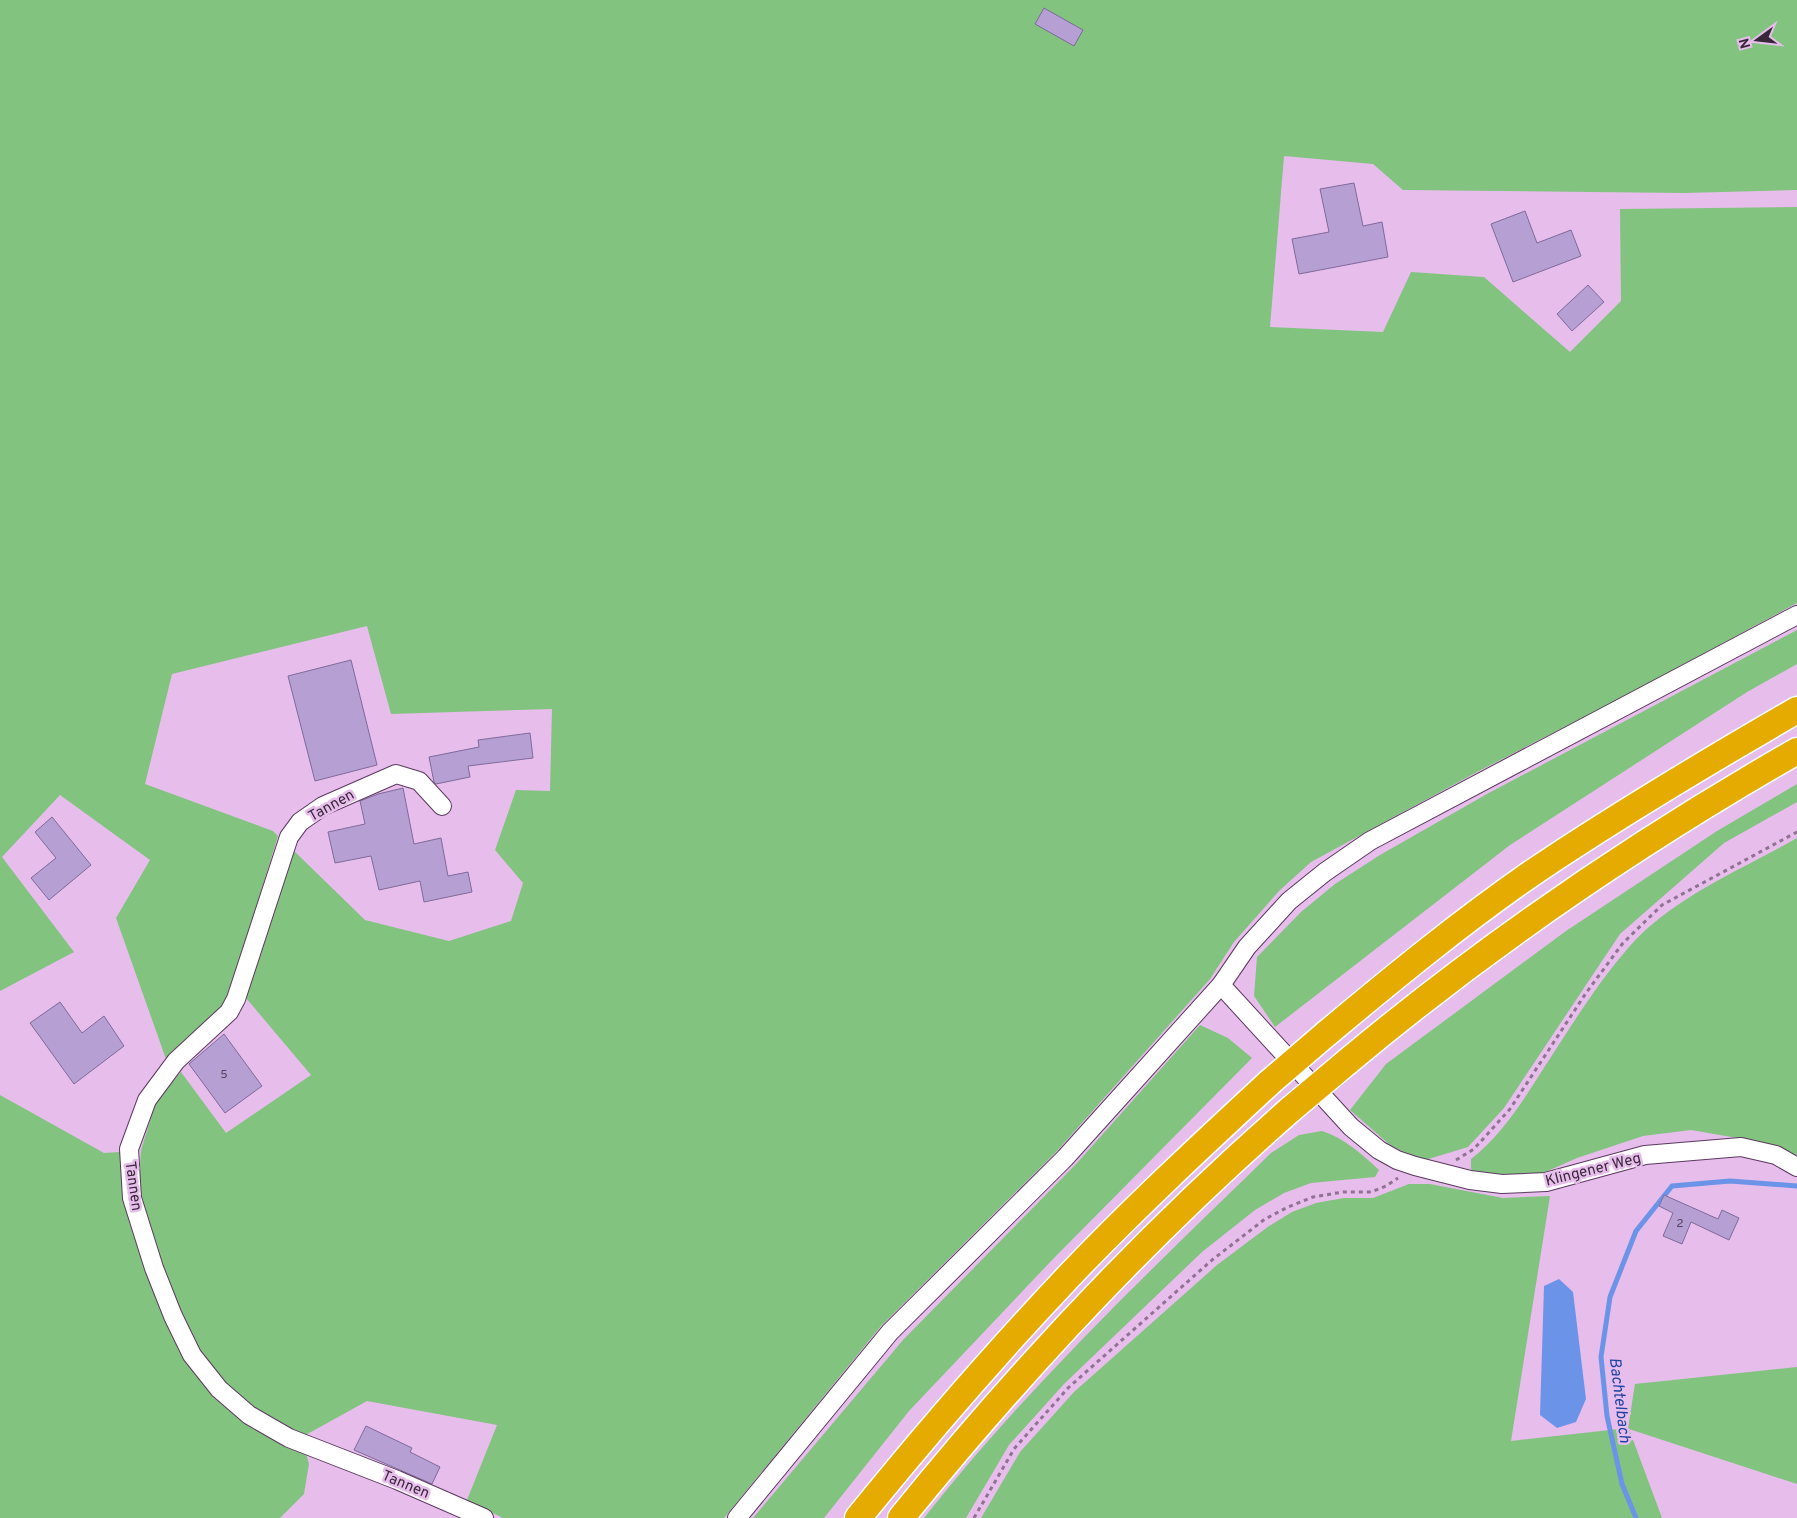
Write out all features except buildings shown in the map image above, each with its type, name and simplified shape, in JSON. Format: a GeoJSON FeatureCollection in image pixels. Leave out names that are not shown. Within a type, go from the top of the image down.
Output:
{"type":"FeatureCollection","features":[{"type":"Feature","properties":{"kind":"highway"},"geometry":{"type":"LineString","coordinates":[[858,1518],[932,1427],[1070,1274],[1196,1150],[1270,1082],[1439,942],[1532,874],[1667,786],[1797,710]]}},
{"type":"Feature","properties":{"kind":"highway"},"geometry":{"type":"LineString","coordinates":[[901,1518],[956,1450],[1096,1296],[1166,1223],[1292,1109],[1419,1002],[1547,908],[1684,816],[1792,756]]}},
{"type":"Feature","properties":{"kind":"street"},"geometry":{"type":"LineString","coordinates":[[737,1518],[890,1332],[1065,1158],[1221,985],[1247,947],[1290,901],[1325,872],[1370,841],[1797,615]]}},
{"type":"Feature","properties":{"kind":"street","name":"Tannen"},"geometry":{"type":"LineString","coordinates":[[442,806],[419,781],[396,774],[323,806],[300,822],[289,837],[286,845],[236,999],[229,1012],[176,1061],[148,1100],[129,1149],[132,1198],[154,1268],[192,1355],[219,1389],[249,1415],[289,1438],[397,1480],[484,1518]]}},
{"type":"Feature","properties":{"kind":"street","name":"Klingener Weg"},"geometry":{"type":"LineString","coordinates":[[1221,985],[1351,1127],[1379,1150],[1397,1160],[1415,1166],[1470,1180],[1502,1184],[1546,1182],[1645,1155],[1741,1147],[1776,1156],[1797,1167]]}},
{"type":"Feature","properties":{"kind":"path"},"geometry":{"type":"LineString","coordinates":[[1436,1171],[1474,1150],[1510,1109],[1586,993],[1623,943],[1662,905],[1797,832]]}},
{"type":"Feature","properties":{"kind":"path"},"geometry":{"type":"LineString","coordinates":[[974,1518],[1014,1449],[1068,1388],[1212,1260],[1265,1219],[1288,1207],[1313,1197],[1344,1192],[1371,1192],[1386,1186],[1415,1166]]}},
{"type":"Feature","properties":{"kind":"green space"},"geometry":{"type":"Polygon","coordinates":[[[0,0],[1797,0],[1797,190],[1684,193],[1403,190],[1373,164],[1284,156],[1270,327],[1383,332],[1411,272],[1484,277],[1570,352],[1621,301],[1620,209],[1797,207],[1797,603],[1311,862],[1279,891],[1234,942],[1210,979],[1056,1152],[881,1326],[724,1518],[503,1518],[467,1500],[497,1425],[367,1401],[302,1437],[254,1411],[223,1385],[197,1352],[178,1314],[138,1196],[141,1150],[156,1102],[181,1072],[226,1133],[311,1075],[246,998],[292,849],[365,920],[449,941],[511,921],[523,883],[495,850],[516,790],[550,791],[552,709],[391,714],[367,626],[172,674],[145,784],[273,831],[278,836],[233,982],[223,1005],[166,1059],[116,918],[150,860],[60,795],[2,857],[74,952],[0,991],[0,0]]]}},
{"type":"Feature","properties":{"kind":"green space"},"geometry":{"type":"Polygon","coordinates":[[[1797,630],[1797,664],[1747,692],[1510,845],[1275,1027],[1254,996],[1257,957],[1301,912],[1335,884],[1380,855],[1487,794],[1797,630]]]}},
{"type":"Feature","properties":{"kind":"green space"},"geometry":{"type":"Polygon","coordinates":[[[1797,784],[1797,802],[1724,843],[1620,934],[1504,1108],[1468,1147],[1422,1161],[1390,1145],[1350,1110],[1386,1064],[1566,931],[1717,831],[1797,784]]]}},
{"type":"Feature","properties":{"kind":"green space"},"geometry":{"type":"Polygon","coordinates":[[[1797,838],[1797,1157],[1743,1139],[1691,1130],[1643,1136],[1577,1158],[1543,1173],[1501,1179],[1476,1175],[1471,1169],[1471,1159],[1491,1141],[1509,1120],[1593,993],[1629,947],[1665,914],[1686,899],[1797,838]]]}},
{"type":"Feature","properties":{"kind":"green space"},"geometry":{"type":"Polygon","coordinates":[[[1200,1025],[1228,1038],[1252,1058],[1053,1259],[909,1411],[824,1518],[753,1518],[903,1340],[1077,1163],[1200,1025]]]}},
{"type":"Feature","properties":{"kind":"green space"},"geometry":{"type":"Polygon","coordinates":[[[0,1095],[104,1153],[120,1152],[127,1199],[186,1359],[305,1450],[309,1464],[304,1494],[280,1518],[0,1518],[0,1095]]]}},
{"type":"Feature","properties":{"kind":"green space"},"geometry":{"type":"Polygon","coordinates":[[[1322,1131],[1345,1142],[1366,1158],[1379,1170],[1375,1177],[1311,1183],[1284,1193],[1255,1210],[1202,1252],[1064,1384],[1009,1445],[966,1518],[924,1518],[964,1469],[1048,1375],[1136,1285],[1271,1153],[1299,1135],[1322,1131]]]}},
{"type":"Feature","properties":{"kind":"green space"},"geometry":{"type":"Polygon","coordinates":[[[1409,1184],[1430,1184],[1503,1198],[1550,1196],[1511,1441],[1628,1428],[1635,1384],[1797,1367],[1797,1484],[1629,1429],[1662,1518],[981,1518],[1020,1452],[1074,1392],[1217,1265],[1269,1226],[1292,1212],[1316,1203],[1344,1198],[1373,1198],[1409,1184]]]}},
{"type":"Feature","properties":{"kind":"water"},"geometry":{"type":"Polygon","coordinates":[[[1559,1279],[1573,1292],[1586,1399],[1576,1422],[1557,1428],[1540,1415],[1544,1286],[1559,1279]]]}},
{"type":"Feature","properties":{"kind":"waterway","name":"Bachtelbach"},"geometry":{"type":"LineString","coordinates":[[1636,1518],[1622,1484],[1607,1416],[1601,1357],[1610,1297],[1636,1231],[1672,1186],[1730,1181],[1797,1186]]}}]}
